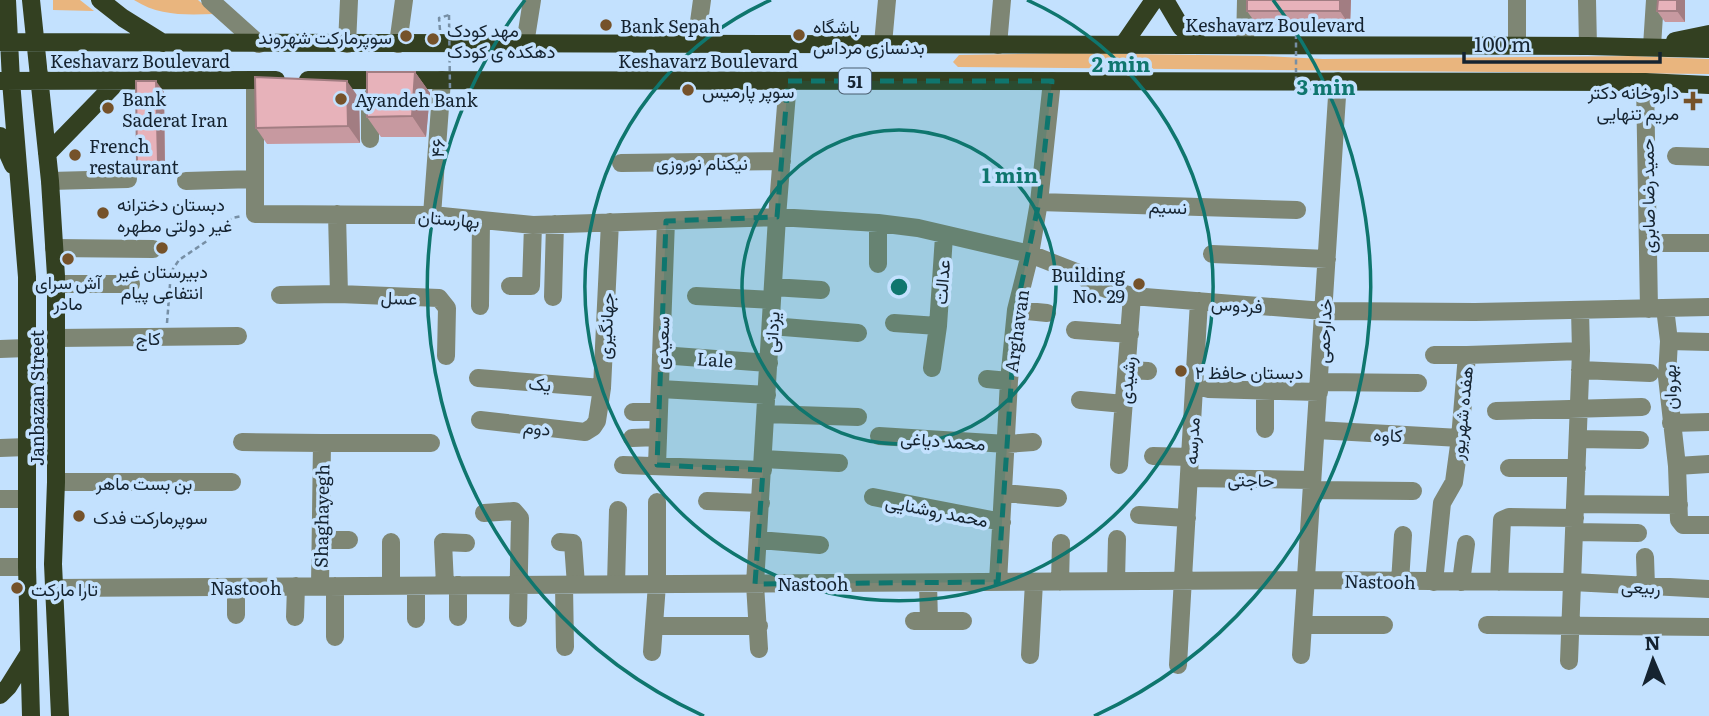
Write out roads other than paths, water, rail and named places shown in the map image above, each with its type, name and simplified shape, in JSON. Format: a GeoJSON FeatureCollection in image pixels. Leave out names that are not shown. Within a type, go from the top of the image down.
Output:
{"type":"FeatureCollection","features":[{"type":"Feature","properties":{"kind":"main road","name":"Janbazan Street"},"geometry":{"type":"LineString","coordinates":[[7,0],[5,81],[19,179],[27,276],[27,567],[31,716]]}},
{"type":"Feature","properties":{"kind":"main road","name":"Janbazan Street"},"geometry":{"type":"LineString","coordinates":[[31,0],[50,181],[56,284],[54,588],[60,716]]}},
{"type":"Feature","properties":{"kind":"main road"},"geometry":{"type":"LineString","coordinates":[[100,0],[163,43]]}},
{"type":"Feature","properties":{"kind":"main road"},"geometry":{"type":"LineString","coordinates":[[1123,45],[1154,0]]}},
{"type":"Feature","properties":{"kind":"main road"},"geometry":{"type":"LineString","coordinates":[[1165,0],[1181,27],[1201,45]]}},
{"type":"Feature","properties":{"kind":"main road"},"geometry":{"type":"LineString","coordinates":[[1652,46],[1709,34]]}},
{"type":"Feature","properties":{"kind":"main road","name":"Keshavarz Boulevard"},"geometry":{"type":"LineString","coordinates":[[5,42],[1652,46],[1709,49]]}},
{"type":"Feature","properties":{"kind":"main road","name":"Keshavarz Boulevard"},"geometry":{"type":"LineString","coordinates":[[5,81],[370,80],[446,85],[788,81],[1645,82],[1709,88]]}},
{"type":"Feature","properties":{"kind":"main road"},"geometry":{"type":"LineString","coordinates":[[47,154],[118,81]]}},
{"type":"Feature","properties":{"kind":"main road"},"geometry":{"type":"LineString","coordinates":[[0,136],[19,179]]}},
{"type":"Feature","properties":{"kind":"main road"},"geometry":{"type":"LineString","coordinates":[[0,695],[28,655]]}},
{"type":"Feature","properties":{"kind":"street"},"geometry":{"type":"LineString","coordinates":[[211,0],[259,44]]}},
{"type":"Feature","properties":{"kind":"street"},"geometry":{"type":"LineString","coordinates":[[346,44],[349,0]]}},
{"type":"Feature","properties":{"kind":"street"},"geometry":{"type":"LineString","coordinates":[[398,44],[404,0]]}},
{"type":"Feature","properties":{"kind":"street"},"geometry":{"type":"LineString","coordinates":[[525,44],[531,0]]}},
{"type":"Feature","properties":{"kind":"street"},"geometry":{"type":"LineString","coordinates":[[696,44],[702,0]]}},
{"type":"Feature","properties":{"kind":"street"},"geometry":{"type":"LineString","coordinates":[[883,44],[887,0]]}},
{"type":"Feature","properties":{"kind":"street"},"geometry":{"type":"LineString","coordinates":[[998,45],[1002,0]]}},
{"type":"Feature","properties":{"kind":"street"},"geometry":{"type":"LineString","coordinates":[[1245,0],[1245,45]]}},
{"type":"Feature","properties":{"kind":"street"},"geometry":{"type":"LineString","coordinates":[[1517,0],[1517,46]]}},
{"type":"Feature","properties":{"kind":"street"},"geometry":{"type":"LineString","coordinates":[[1587,0],[1588,46]]}},
{"type":"Feature","properties":{"kind":"street"},"geometry":{"type":"LineString","coordinates":[[1652,46],[1655,0]]}},
{"type":"Feature","properties":{"kind":"street","name":"بهارستان"},"geometry":{"type":"LineString","coordinates":[[255,80],[255,214],[432,215],[533,225],[777,216]]}},
{"type":"Feature","properties":{"kind":"street"},"geometry":{"type":"LineString","coordinates":[[370,80],[370,139]]}},
{"type":"Feature","properties":{"kind":"street","name":"یزدانی"},"geometry":{"type":"LineString","coordinates":[[759,649],[755,584],[777,216],[788,81]]}},
{"type":"Feature","properties":{"kind":"street","name":"Arghavan"},"geometry":{"type":"LineString","coordinates":[[998,582],[1009,381],[1016,310],[1039,202],[1052,81]]}},
{"type":"Feature","properties":{"kind":"street","name":"خدارحمی"},"geometry":{"type":"LineString","coordinates":[[1301,655],[1338,82]]}},
{"type":"Feature","properties":{"kind":"street","name":"حمید رضا صابری"},"geometry":{"type":"LineString","coordinates":[[1645,82],[1648,243],[1657,309]]}},
{"type":"Feature","properties":{"kind":"street","name":"۴۶"},"geometry":{"type":"LineString","coordinates":[[432,215],[446,85]]}},
{"type":"Feature","properties":{"kind":"street"},"geometry":{"type":"LineString","coordinates":[[1676,156],[1709,157]]}},
{"type":"Feature","properties":{"kind":"street","name":"نیکنام نوروزی"},"geometry":{"type":"LineString","coordinates":[[621,163],[782,161]]}},
{"type":"Feature","properties":{"kind":"street"},"geometry":{"type":"LineString","coordinates":[[50,181],[128,179]]}},
{"type":"Feature","properties":{"kind":"street"},"geometry":{"type":"LineString","coordinates":[[186,181],[255,179]]}},
{"type":"Feature","properties":{"kind":"street","name":"نسیم"},"geometry":{"type":"LineString","coordinates":[[1039,202],[1297,210]]}},
{"type":"Feature","properties":{"kind":"street"},"geometry":{"type":"LineString","coordinates":[[280,295],[340,294],[337,214]]}},
{"type":"Feature","properties":{"kind":"street","name":"فردوس"},"geometry":{"type":"LineString","coordinates":[[777,216],[918,228],[1030,254],[1082,274],[1092,285],[1132,296],[1324,311],[1709,307]]}},
{"type":"Feature","properties":{"kind":"street"},"geometry":{"type":"LineString","coordinates":[[480,306],[481,221]]}},
{"type":"Feature","properties":{"kind":"street","name":"سعیدی"},"geometry":{"type":"LineString","coordinates":[[657,465],[666,221]]}},
{"type":"Feature","properties":{"kind":"street","name":"جهانگیری"},"geometry":{"type":"LineString","coordinates":[[593,427],[597,421],[602,388],[610,222]]}},
{"type":"Feature","properties":{"kind":"street"},"geometry":{"type":"LineString","coordinates":[[878,223],[878,264]]}},
{"type":"Feature","properties":{"kind":"street"},"geometry":{"type":"LineString","coordinates":[[553,297],[555,224]]}},
{"type":"Feature","properties":{"kind":"street"},"geometry":{"type":"LineString","coordinates":[[510,286],[531,286],[533,225]]}},
{"type":"Feature","properties":{"kind":"street","name":"عدالت"},"geometry":{"type":"LineString","coordinates":[[894,323],[938,326],[944,236]]}},
{"type":"Feature","properties":{"kind":"street"},"geometry":{"type":"LineString","coordinates":[[1648,243],[1709,243]]}},
{"type":"Feature","properties":{"kind":"street"},"geometry":{"type":"LineString","coordinates":[[54,248],[153,249]]}},
{"type":"Feature","properties":{"kind":"street"},"geometry":{"type":"LineString","coordinates":[[1212,254],[1327,259]]}},
{"type":"Feature","properties":{"kind":"street"},"geometry":{"type":"LineString","coordinates":[[56,284],[131,284]]}},
{"type":"Feature","properties":{"kind":"street"},"geometry":{"type":"LineString","coordinates":[[696,296],[821,290]]}},
{"type":"Feature","properties":{"kind":"street","name":"عسل"},"geometry":{"type":"LineString","coordinates":[[340,294],[439,298],[447,309],[446,356]]}},
{"type":"Feature","properties":{"kind":"street","name":"رشیدی"},"geometry":{"type":"LineString","coordinates":[[1119,464],[1132,296]]}},
{"type":"Feature","properties":{"kind":"street","name":"مدرسه"},"geometry":{"type":"LineString","coordinates":[[1178,665],[1199,301]]}},
{"type":"Feature","properties":{"kind":"street","name":"بهروان"},"geometry":{"type":"LineString","coordinates":[[1657,309],[1669,341],[1667,377],[1677,466],[1679,514]]}},
{"type":"Feature","properties":{"kind":"street"},"geometry":{"type":"LineString","coordinates":[[1016,310],[1047,313]]}},
{"type":"Feature","properties":{"kind":"street"},"geometry":{"type":"LineString","coordinates":[[1569,661],[1581,360],[1580,310]]}},
{"type":"Feature","properties":{"kind":"street"},"geometry":{"type":"LineString","coordinates":[[771,326],[858,333]]}},
{"type":"Feature","properties":{"kind":"street"},"geometry":{"type":"LineString","coordinates":[[932,368],[938,326]]}},
{"type":"Feature","properties":{"kind":"street"},"geometry":{"type":"LineString","coordinates":[[1075,330],[1130,334]]}},
{"type":"Feature","properties":{"kind":"street","name":"کاج"},"geometry":{"type":"LineString","coordinates":[[57,338],[238,336]]}},
{"type":"Feature","properties":{"kind":"street"},"geometry":{"type":"LineString","coordinates":[[1669,341],[1709,342]]}},
{"type":"Feature","properties":{"kind":"street"},"geometry":{"type":"LineString","coordinates":[[0,349],[27,348]]}},
{"type":"Feature","properties":{"kind":"street","name":"Lale"},"geometry":{"type":"LineString","coordinates":[[661,355],[769,363]]}},
{"type":"Feature","properties":{"kind":"street"},"geometry":{"type":"LineString","coordinates":[[1434,355],[1467,355]]}},
{"type":"Feature","properties":{"kind":"street","name":"هفده شهریور"},"geometry":{"type":"LineString","coordinates":[[1434,582],[1443,503],[1454,482],[1461,438],[1467,355],[1581,360],[1650,373]]}},
{"type":"Feature","properties":{"kind":"street"},"geometry":{"type":"LineString","coordinates":[[1127,370],[1148,371]]}},
{"type":"Feature","properties":{"kind":"street","name":"یک"},"geometry":{"type":"LineString","coordinates":[[478,378],[602,388]]}},
{"type":"Feature","properties":{"kind":"street"},"geometry":{"type":"LineString","coordinates":[[987,379],[1009,381]]}},
{"type":"Feature","properties":{"kind":"street"},"geometry":{"type":"LineString","coordinates":[[1208,389],[1265,392],[1418,383]]}},
{"type":"Feature","properties":{"kind":"street"},"geometry":{"type":"LineString","coordinates":[[660,390],[767,395]]}},
{"type":"Feature","properties":{"kind":"street"},"geometry":{"type":"LineString","coordinates":[[1265,392],[1265,429]]}},
{"type":"Feature","properties":{"kind":"street"},"geometry":{"type":"LineString","coordinates":[[1080,400],[1124,404]]}},
{"type":"Feature","properties":{"kind":"street"},"geometry":{"type":"LineString","coordinates":[[1496,411],[1642,407]]}},
{"type":"Feature","properties":{"kind":"street"},"geometry":{"type":"LineString","coordinates":[[633,412],[659,412]]}},
{"type":"Feature","properties":{"kind":"street"},"geometry":{"type":"LineString","coordinates":[[766,414],[858,417]]}},
{"type":"Feature","properties":{"kind":"street","name":"دوم"},"geometry":{"type":"LineString","coordinates":[[480,420],[585,432],[593,427]]}},
{"type":"Feature","properties":{"kind":"street"},"geometry":{"type":"LineString","coordinates":[[1671,423],[1709,422]]}},
{"type":"Feature","properties":{"kind":"street","name":"کاوه"},"geometry":{"type":"LineString","coordinates":[[1316,430],[1461,438]]}},
{"type":"Feature","properties":{"kind":"street","name":"محمد دیاغی"},"geometry":{"type":"LineString","coordinates":[[879,436],[1007,444],[1033,442]]}},
{"type":"Feature","properties":{"kind":"street"},"geometry":{"type":"LineString","coordinates":[[632,438],[658,437]]}},
{"type":"Feature","properties":{"kind":"street"},"geometry":{"type":"LineString","coordinates":[[1578,439],[1640,440]]}},
{"type":"Feature","properties":{"kind":"street","name":"Shaghayegh"},"geometry":{"type":"LineString","coordinates":[[242,442],[322,443],[322,540],[335,637]]}},
{"type":"Feature","properties":{"kind":"street"},"geometry":{"type":"LineString","coordinates":[[322,443],[431,443]]}},
{"type":"Feature","properties":{"kind":"street"},"geometry":{"type":"LineString","coordinates":[[0,448],[27,447]]}},
{"type":"Feature","properties":{"kind":"street"},"geometry":{"type":"LineString","coordinates":[[1153,456],[1190,457]]}},
{"type":"Feature","properties":{"kind":"street"},"geometry":{"type":"LineString","coordinates":[[623,465],[839,463]]}},
{"type":"Feature","properties":{"kind":"street"},"geometry":{"type":"LineString","coordinates":[[1677,466],[1709,464]]}},
{"type":"Feature","properties":{"kind":"street"},"geometry":{"type":"LineString","coordinates":[[1510,468],[1577,468]]}},
{"type":"Feature","properties":{"kind":"street","name":"حاجتی"},"geometry":{"type":"LineString","coordinates":[[1189,478],[1413,491]]}},
{"type":"Feature","properties":{"kind":"street","name":"بن بست ماهر"},"geometry":{"type":"LineString","coordinates":[[56,482],[232,482]]}},
{"type":"Feature","properties":{"kind":"street"},"geometry":{"type":"LineString","coordinates":[[1004,493],[1058,498]]}},
{"type":"Feature","properties":{"kind":"street","name":"محمد روشنایی"},"geometry":{"type":"LineString","coordinates":[[873,497],[1002,522]]}},
{"type":"Feature","properties":{"kind":"street"},"geometry":{"type":"LineString","coordinates":[[0,499],[27,499]]}},
{"type":"Feature","properties":{"kind":"street"},"geometry":{"type":"LineString","coordinates":[[707,501],[761,503]]}},
{"type":"Feature","properties":{"kind":"street"},"geometry":{"type":"LineString","coordinates":[[652,652],[656,626],[657,502]]}},
{"type":"Feature","properties":{"kind":"street"},"geometry":{"type":"LineString","coordinates":[[616,584],[618,510]]}},
{"type":"Feature","properties":{"kind":"street"},"geometry":{"type":"LineString","coordinates":[[484,513],[517,513],[520,518],[518,618]]}},
{"type":"Feature","properties":{"kind":"street"},"geometry":{"type":"LineString","coordinates":[[1499,582],[1502,520],[1509,517],[1575,518],[1679,514],[1709,525]]}},
{"type":"Feature","properties":{"kind":"street"},"geometry":{"type":"LineString","coordinates":[[1139,515],[1187,518]]}},
{"type":"Feature","properties":{"kind":"street"},"geometry":{"type":"LineString","coordinates":[[1575,518],[1638,533]]}},
{"type":"Feature","properties":{"kind":"street"},"geometry":{"type":"LineString","coordinates":[[1400,582],[1403,536]]}},
{"type":"Feature","properties":{"kind":"street"},"geometry":{"type":"LineString","coordinates":[[1116,581],[1117,539]]}},
{"type":"Feature","properties":{"kind":"street"},"geometry":{"type":"LineString","coordinates":[[322,540],[349,540]]}},
{"type":"Feature","properties":{"kind":"street"},"geometry":{"type":"LineString","coordinates":[[759,540],[820,545]]}},
{"type":"Feature","properties":{"kind":"street"},"geometry":{"type":"LineString","coordinates":[[391,542],[391,586]]}},
{"type":"Feature","properties":{"kind":"street"},"geometry":{"type":"LineString","coordinates":[[458,617],[443,542],[466,543]]}},
{"type":"Feature","properties":{"kind":"street"},"geometry":{"type":"LineString","coordinates":[[560,542],[573,544],[565,648]]}},
{"type":"Feature","properties":{"kind":"street"},"geometry":{"type":"LineString","coordinates":[[1060,582],[1061,543]]}},
{"type":"Feature","properties":{"kind":"street"},"geometry":{"type":"LineString","coordinates":[[1461,582],[1466,544]]}},
{"type":"Feature","properties":{"kind":"street"},"geometry":{"type":"LineString","coordinates":[[1645,557],[1646,586]]}},
{"type":"Feature","properties":{"kind":"street"},"geometry":{"type":"LineString","coordinates":[[0,567],[27,567]]}},
{"type":"Feature","properties":{"kind":"street","name":"Nastooh"},"geometry":{"type":"LineString","coordinates":[[54,588],[1305,580],[1572,582]]}},
{"type":"Feature","properties":{"kind":"street"},"geometry":{"type":"LineString","coordinates":[[1030,654],[1034,582]]}},
{"type":"Feature","properties":{"kind":"street","name":"ربیعی"},"geometry":{"type":"LineString","coordinates":[[1572,582],[1709,589]]}},
{"type":"Feature","properties":{"kind":"street"},"geometry":{"type":"LineString","coordinates":[[928,583],[922,621],[963,621]]}},
{"type":"Feature","properties":{"kind":"street"},"geometry":{"type":"LineString","coordinates":[[295,617],[296,586]]}},
{"type":"Feature","properties":{"kind":"street"},"geometry":{"type":"LineString","coordinates":[[416,586],[416,619]]}},
{"type":"Feature","properties":{"kind":"street"},"geometry":{"type":"LineString","coordinates":[[236,587],[236,615]]}},
{"type":"Feature","properties":{"kind":"street"},"geometry":{"type":"LineString","coordinates":[[1303,625],[1384,625]]}},
{"type":"Feature","properties":{"kind":"street"},"geometry":{"type":"LineString","coordinates":[[1487,625],[1709,627]]}},
{"type":"Feature","properties":{"kind":"street"},"geometry":{"type":"LineString","coordinates":[[656,626],[759,626]]}},
{"type":"Feature","properties":{"kind":"place","name":"Bank Sepah"},"geometry":{"type":"Point","coordinates":[606,25]}},
{"type":"Feature","properties":{"kind":"place","name":"باشگاه بدنسازی مرداس"},"geometry":{"type":"Point","coordinates":[799,35]}},
{"type":"Feature","properties":{"kind":"place","name":"سوپرمارکت شهروند"},"geometry":{"type":"Point","coordinates":[406,36]}},
{"type":"Feature","properties":{"kind":"place","name":"مهد کودک دهکده ی کودک"},"geometry":{"type":"Point","coordinates":[433,39]}},
{"type":"Feature","properties":{"kind":"place","name":"سوپر پارمیس"},"geometry":{"type":"Point","coordinates":[688,90]}},
{"type":"Feature","properties":{"kind":"place","name":"Ayandeh Bank"},"geometry":{"type":"Point","coordinates":[341,99]}},
{"type":"Feature","properties":{"kind":"place","name":"داروخانه دکتر مریم تنهایی"},"geometry":{"type":"Point","coordinates":[1693,101]}},
{"type":"Feature","properties":{"kind":"place","name":"Bank Saderat Iran"},"geometry":{"type":"Point","coordinates":[108,108]}},
{"type":"Feature","properties":{"kind":"place","name":"French restaurant"},"geometry":{"type":"Point","coordinates":[75,155]}},
{"type":"Feature","properties":{"kind":"place","name":"دبستان دخترانه غیر دولتی مطهره"},"geometry":{"type":"Point","coordinates":[103,213]}},
{"type":"Feature","properties":{"kind":"place","name":"دبیرستان غیر انتفاعی پیام"},"geometry":{"type":"Point","coordinates":[162,248]}},
{"type":"Feature","properties":{"kind":"place","name":"آش سرای مادر"},"geometry":{"type":"Point","coordinates":[68,259]}},
{"type":"Feature","properties":{"kind":"place","name":"Building No. 29"},"geometry":{"type":"Point","coordinates":[1139,284]}},
{"type":"Feature","properties":{"kind":"place","name":"دبستان حافظ ۲"},"geometry":{"type":"Point","coordinates":[1181,371]}},
{"type":"Feature","properties":{"kind":"place","name":"سوپرمارکت فدک"},"geometry":{"type":"Point","coordinates":[79,516]}},
{"type":"Feature","properties":{"kind":"place","name":"تارا مارکت"},"geometry":{"type":"Point","coordinates":[17,588]}}]}
